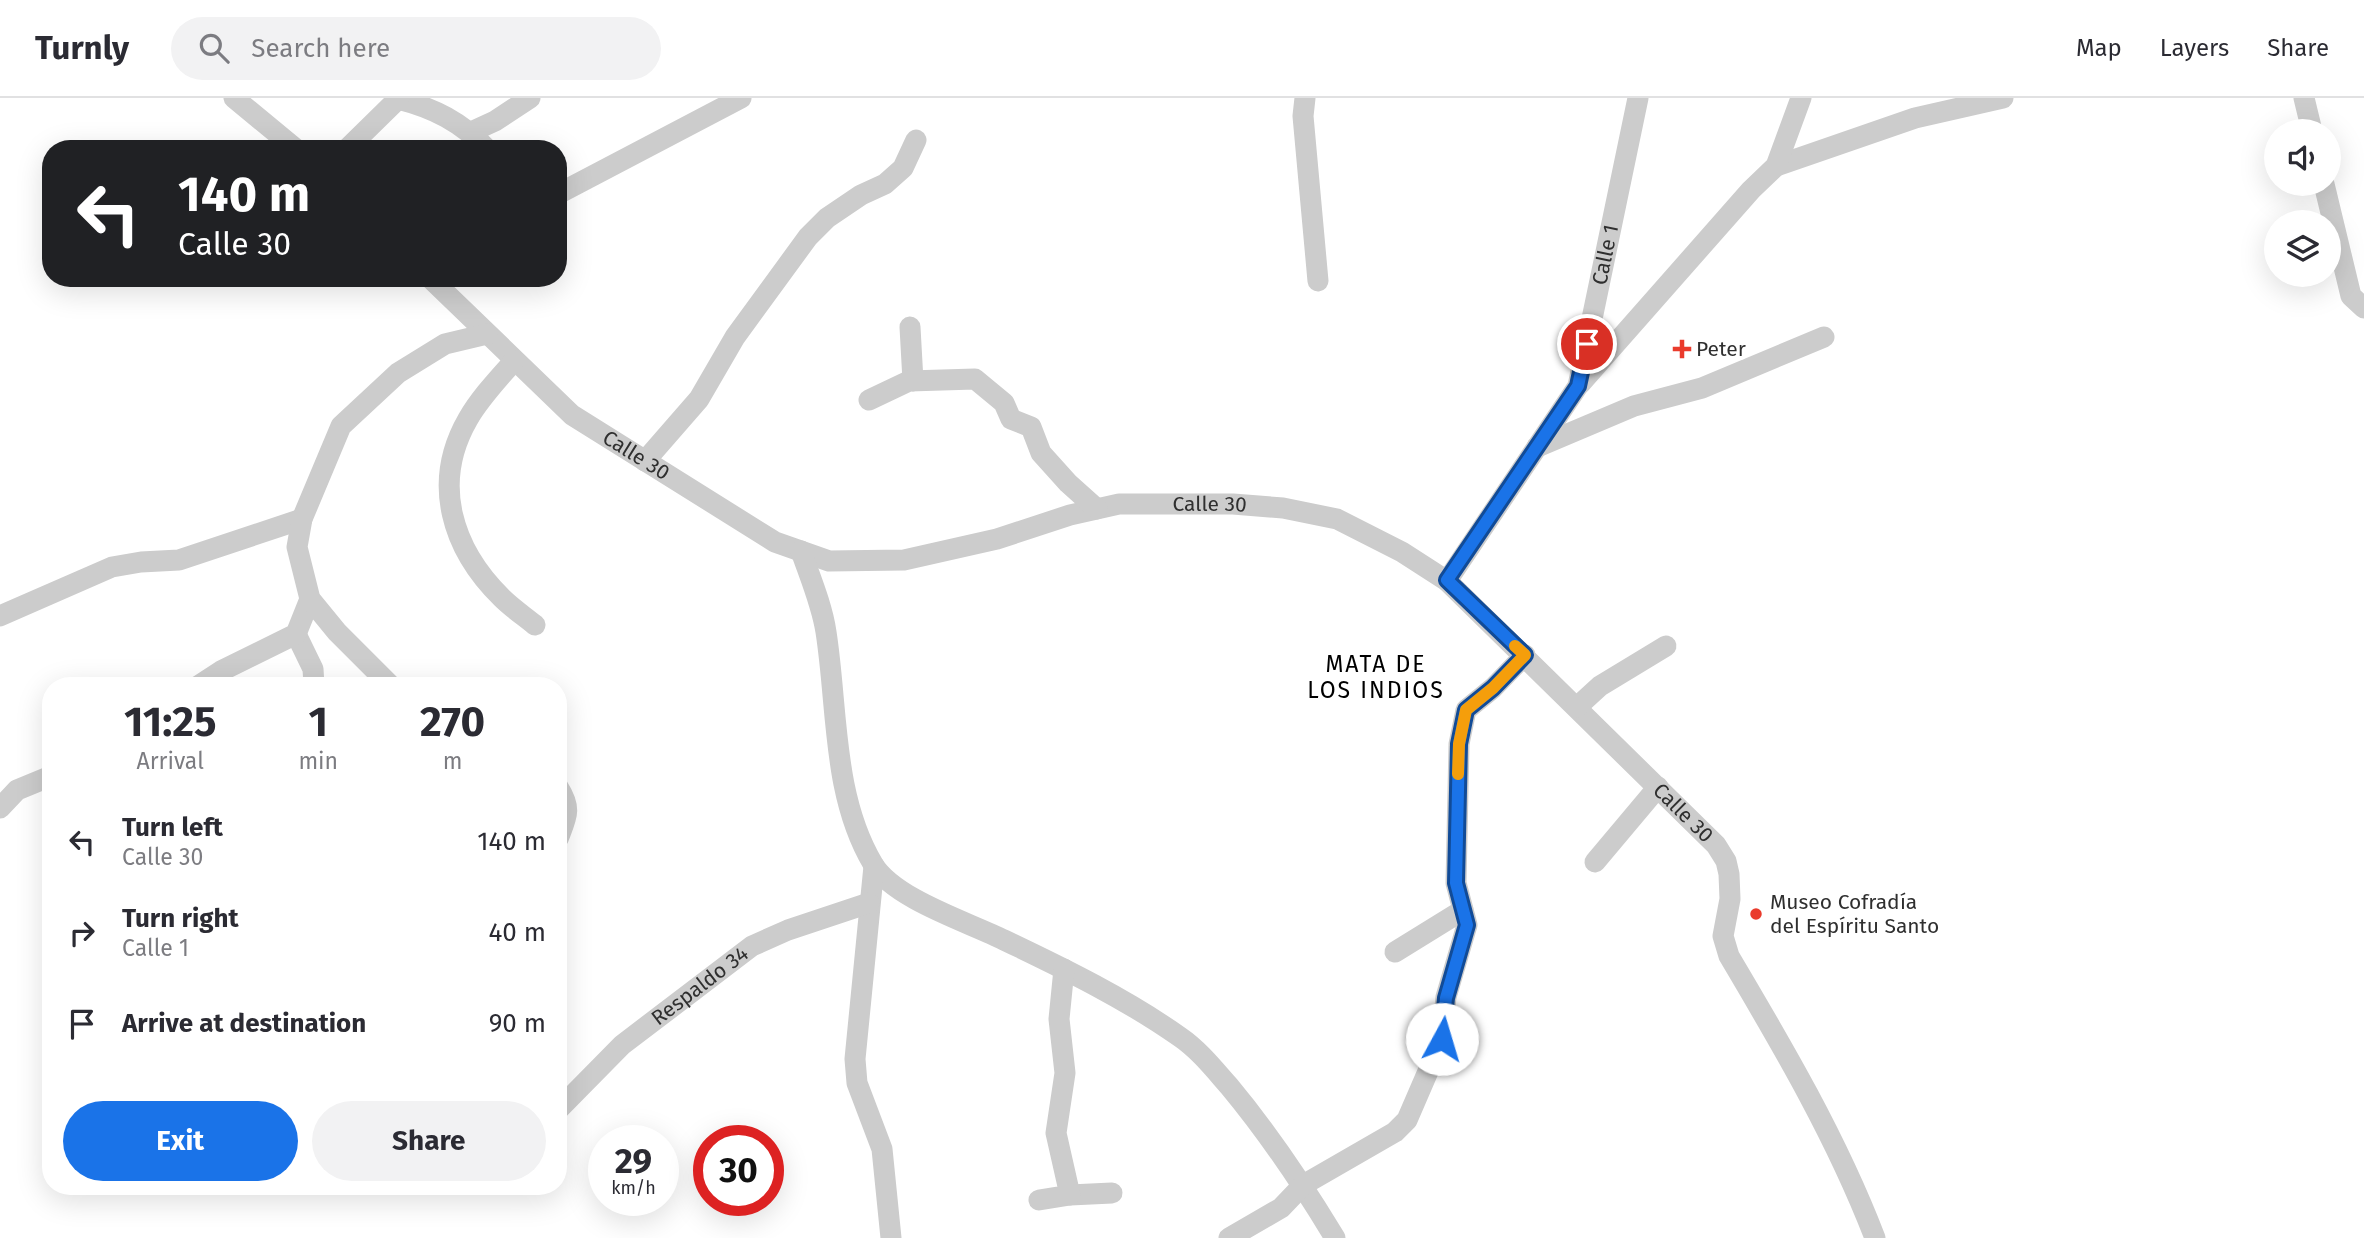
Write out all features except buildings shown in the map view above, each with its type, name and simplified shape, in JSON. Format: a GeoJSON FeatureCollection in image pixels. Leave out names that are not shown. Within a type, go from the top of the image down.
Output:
{"type":"FeatureCollection","features":[{"type":"Feature","properties":{"kind":"street"},"geometry":{"type":"LineString","coordinates":[[234,98],[285,140]]}},
{"type":"Feature","properties":{"kind":"street"},"geometry":{"type":"LineString","coordinates":[[471,132],[495,121],[530,98]]}},
{"type":"Feature","properties":{"kind":"street"},"geometry":{"type":"LineString","coordinates":[[567,189],[741,98]]}},
{"type":"Feature","properties":{"kind":"street"},"geometry":{"type":"LineString","coordinates":[[1305,98],[1303,116],[1318,281]]}},
{"type":"Feature","properties":{"kind":"street","name":"Calle 1"},"geometry":{"type":"LineString","coordinates":[[1447,580],[1578,386],[1638,98]]}},
{"type":"Feature","properties":{"kind":"street"},"geometry":{"type":"LineString","coordinates":[[1776,166],[1801,98]]}},
{"type":"Feature","properties":{"kind":"street"},"geometry":{"type":"LineString","coordinates":[[1578,386],[1751,190],[1776,166],[1915,118],[2003,98]]}},
{"type":"Feature","properties":{"kind":"street"},"geometry":{"type":"LineString","coordinates":[[2304,98],[2309,119]]}},
{"type":"Feature","properties":{"kind":"street"},"geometry":{"type":"LineString","coordinates":[[356,140],[398,99],[427,106],[453,119],[479,140]]}},
{"type":"Feature","properties":{"kind":"street"},"geometry":{"type":"LineString","coordinates":[[645,461],[699,399],[736,337],[808,237],[838,210],[885,184],[902,167],[916,140]]}},
{"type":"Feature","properties":{"kind":"street"},"geometry":{"type":"LineString","coordinates":[[2327,196],[2351,296],[2364,308]]}},
{"type":"Feature","properties":{"kind":"street","name":"Calle 30"},"geometry":{"type":"LineString","coordinates":[[439,287],[572,415],[775,542],[829,561],[904,560],[997,539],[1119,504],[1233,504],[1283,508],[1336,519],[1402,552],[1447,580],[1716,845],[1726,861],[1729,874],[1730,899],[1723,936],[1729,956],[1796,1069],[1862,1203],[1875,1238]]}},
{"type":"Feature","properties":{"kind":"street"},"geometry":{"type":"LineString","coordinates":[[910,327],[913,381]]}},
{"type":"Feature","properties":{"kind":"street"},"geometry":{"type":"LineString","coordinates":[[382,677],[337,632],[310,599],[298,547],[302,519],[341,426],[398,373],[444,344],[487,334]]}},
{"type":"Feature","properties":{"kind":"street"},"geometry":{"type":"LineString","coordinates":[[1537,447],[1634,406],[1702,388],[1824,337]]}},
{"type":"Feature","properties":{"kind":"street"},"geometry":{"type":"LineString","coordinates":[[514,361],[492,385],[467,420],[451,461],[448,499],[452,520],[463,546],[484,577],[503,599],[535,625]]}},
{"type":"Feature","properties":{"kind":"street"},"geometry":{"type":"LineString","coordinates":[[869,400],[909,380],[975,379],[1004,403],[1011,419],[1031,427],[1041,453],[1068,483],[1097,509]]}},
{"type":"Feature","properties":{"kind":"street"},"geometry":{"type":"LineString","coordinates":[[0,616],[112,568],[141,562],[179,560],[302,519]]}},
{"type":"Feature","properties":{"kind":"street"},"geometry":{"type":"LineString","coordinates":[[801,551],[826,628],[844,786],[854,824],[874,866],[902,893],[1064,969],[1138,1009],[1184,1040],[1215,1070],[1254,1116],[1303,1185],[1335,1238]]}},
{"type":"Feature","properties":{"kind":"street"},"geometry":{"type":"LineString","coordinates":[[212,677],[296,634],[310,599]]}},
{"type":"Feature","properties":{"kind":"street"},"geometry":{"type":"LineString","coordinates":[[296,634],[313,669],[313,677]]}},
{"type":"Feature","properties":{"kind":"street"},"geometry":{"type":"LineString","coordinates":[[1577,707],[1600,686],[1666,646]]}},
{"type":"Feature","properties":{"kind":"street"},"geometry":{"type":"LineString","coordinates":[[1228,1238],[1281,1208],[1303,1185],[1395,1132],[1407,1120],[1442,1039],[1446,998],[1467,925],[1456,883],[1459,744],[1466,710],[1493,688],[1525,655]]}},
{"type":"Feature","properties":{"kind":"street"},"geometry":{"type":"LineString","coordinates":[[0,808],[17,790],[42,780]]}},
{"type":"Feature","properties":{"kind":"street"},"geometry":{"type":"LineString","coordinates":[[1595,862],[1658,787]]}},
{"type":"Feature","properties":{"kind":"street"},"geometry":{"type":"LineString","coordinates":[[874,866],[855,1059],[857,1083],[881,1149],[891,1238]]}},
{"type":"Feature","properties":{"kind":"street","name":"Respaldo 34"},"geometry":{"type":"LineString","coordinates":[[567,1101],[622,1045],[752,946],[788,930],[869,903]]}},
{"type":"Feature","properties":{"kind":"street"},"geometry":{"type":"LineString","coordinates":[[1395,952],[1463,910]]}},
{"type":"Feature","properties":{"kind":"street"},"geometry":{"type":"LineString","coordinates":[[1064,969],[1059,1018],[1065,1073],[1056,1133],[1070,1195]]}},
{"type":"Feature","properties":{"kind":"street"},"geometry":{"type":"LineString","coordinates":[[1039,1200],[1112,1193]]}},
{"type":"Feature","properties":{"kind":"slow traffic"},"geometry":{"type":"LineString","coordinates":[[1458,774],[1459,744],[1466,710],[1493,688],[1525,655],[1515,646]]}},
{"type":"Feature","properties":{"kind":"place","name":"Peter"},"geometry":{"type":"Point","coordinates":[1682,349]}},
{"type":"Feature","properties":{"kind":"place","name":"Museo Cofradía del Espíritu Santo"},"geometry":{"type":"Point","coordinates":[1756,914]}},
{"type":"Feature","properties":{"kind":"district","name":"MATA DE LOS INDIOS"},"geometry":{"type":"Point","coordinates":[1376,677]}},
{"type":"Feature","properties":{"kind":"route"},"geometry":{"type":"LineString","coordinates":[[1442,1039],[1446,998],[1467,925],[1456,883],[1459,744],[1466,710],[1493,688],[1525,655],[1447,580],[1578,386],[1587,344]]}}]}
